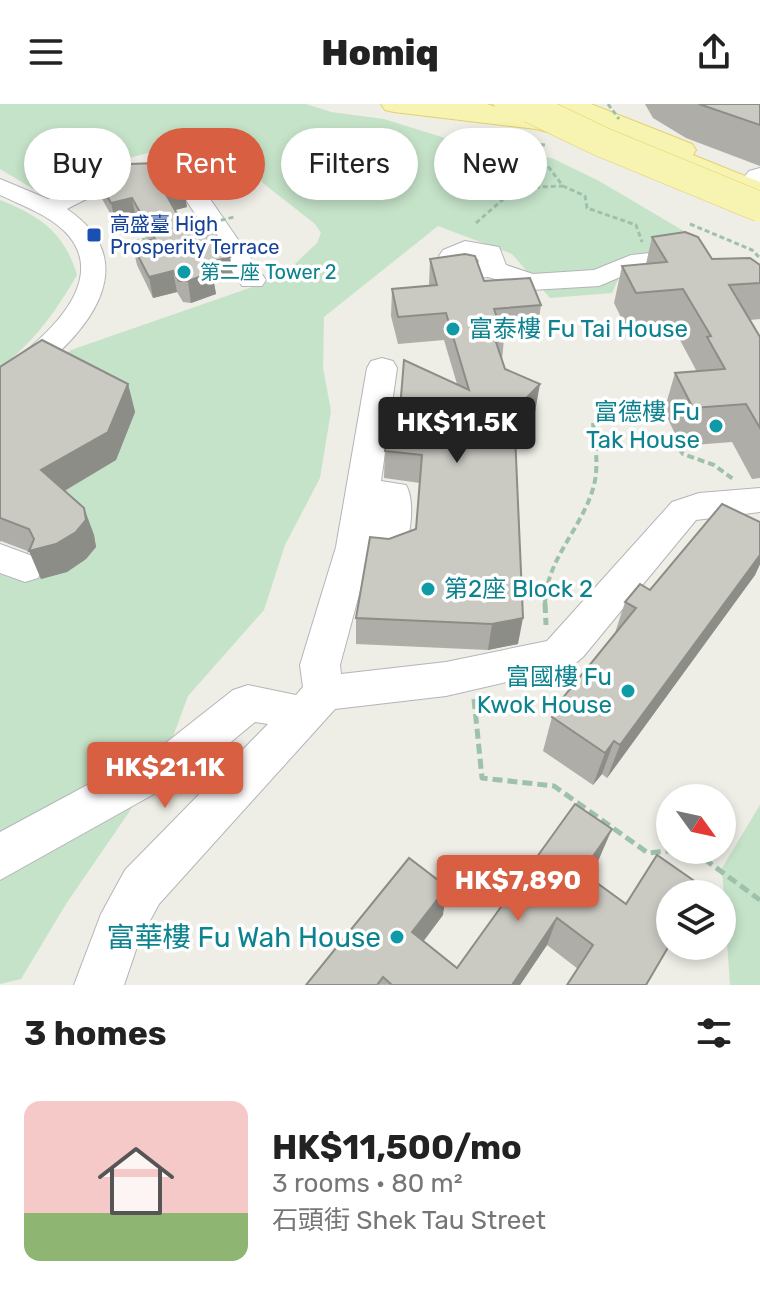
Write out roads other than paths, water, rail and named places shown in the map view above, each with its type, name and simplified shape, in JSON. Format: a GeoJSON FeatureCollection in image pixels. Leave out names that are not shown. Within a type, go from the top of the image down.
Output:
{"type":"FeatureCollection","features":[{"type":"Feature","properties":{"kind":"main road"},"geometry":{"type":"LineString","coordinates":[[394,104],[541,116],[602,142],[752,187]]}},
{"type":"Feature","properties":{"kind":"main road"},"geometry":{"type":"LineString","coordinates":[[446,108],[483,104]]}},
{"type":"Feature","properties":{"kind":"main road"},"geometry":{"type":"LineString","coordinates":[[506,104],[752,187]]}},
{"type":"Feature","properties":{"kind":"main road"},"geometry":{"type":"LineString","coordinates":[[572,104],[598,111],[752,187]]}},
{"type":"Feature","properties":{"kind":"street"},"geometry":{"type":"LineString","coordinates":[[48,209],[108,180],[154,170],[170,172],[184,178],[252,280]]}},
{"type":"Feature","properties":{"kind":"street"},"geometry":{"type":"LineString","coordinates":[[698,173],[752,187]]}},
{"type":"Feature","properties":{"kind":"street"},"geometry":{"type":"LineString","coordinates":[[0,186],[48,209],[84,238],[91,256],[93,276],[88,296],[75,319],[53,343],[0,384]]}},
{"type":"Feature","properties":{"kind":"street"},"geometry":{"type":"LineString","coordinates":[[489,268],[531,282],[599,278],[631,263],[648,259],[687,260],[749,286],[760,297]]}},
{"type":"Feature","properties":{"kind":"street"},"geometry":{"type":"LineString","coordinates":[[324,693],[320,665],[354,547],[382,368]]}},
{"type":"Feature","properties":{"kind":"street"},"geometry":{"type":"LineString","coordinates":[[354,547],[388,549],[405,522],[394,494],[362,492]]}},
{"type":"Feature","properties":{"kind":"street"},"geometry":{"type":"LineString","coordinates":[[99,985],[118,931],[142,887],[324,693],[471,674],[546,660],[569,646],[684,511],[699,506],[751,511]]}},
{"type":"Feature","properties":{"kind":"street"},"geometry":{"type":"LineString","coordinates":[[0,857],[182,756],[248,703],[282,708]]}},
{"type":"Feature","properties":{"kind":"place","name":"高盛臺 High Prosperity Terrace"},"geometry":{"type":"Point","coordinates":[94,235]}},
{"type":"Feature","properties":{"kind":"place","name":"第二座 Tower 2"},"geometry":{"type":"Point","coordinates":[184,272]}},
{"type":"Feature","properties":{"kind":"place","name":"富泰樓 Fu Tai House"},"geometry":{"type":"Point","coordinates":[453,329]}},
{"type":"Feature","properties":{"kind":"place","name":"富德樓 Fu Tak House"},"geometry":{"type":"Point","coordinates":[716,426]}},
{"type":"Feature","properties":{"kind":"place","name":"第2座 Block 2"},"geometry":{"type":"Point","coordinates":[428,589]}},
{"type":"Feature","properties":{"kind":"place","name":"富國樓 Fu Kwok House"},"geometry":{"type":"Point","coordinates":[628,691]}},
{"type":"Feature","properties":{"kind":"place","name":"富華樓 Fu Wah House"},"geometry":{"type":"Point","coordinates":[397,937]}}]}
